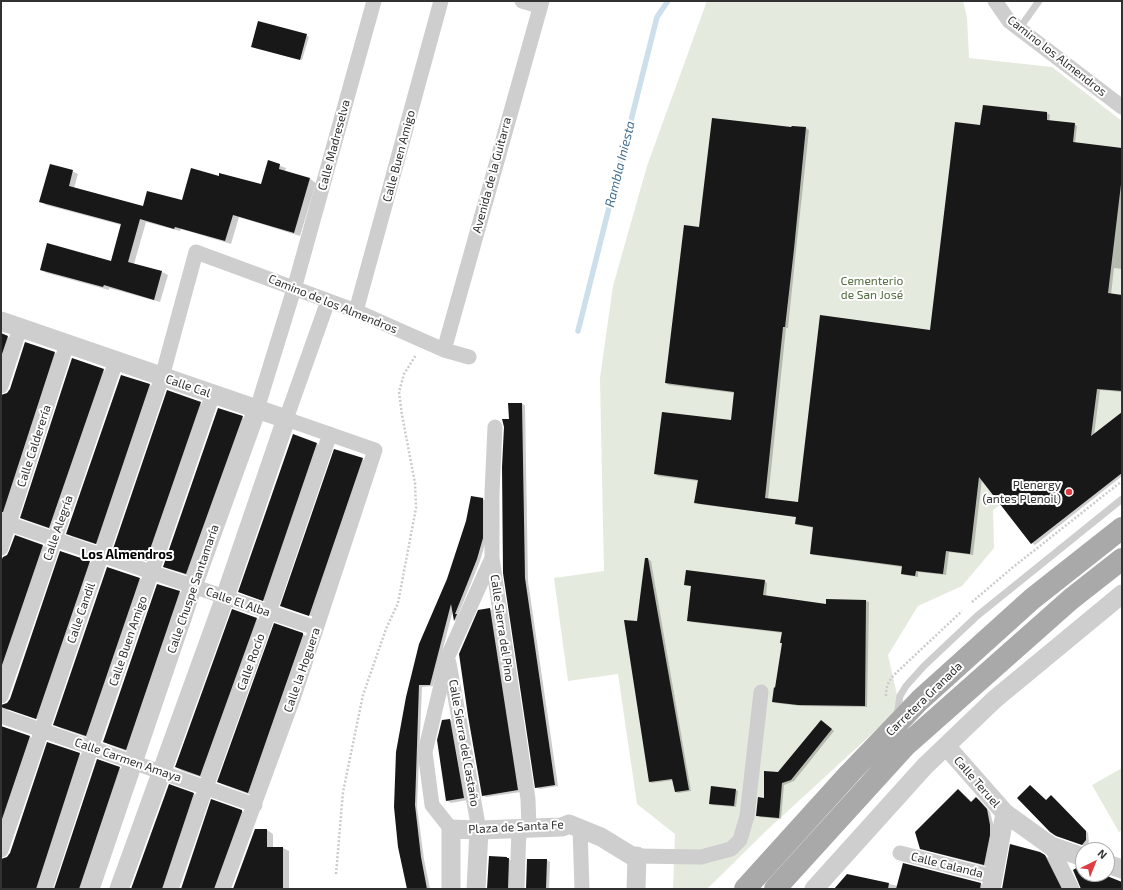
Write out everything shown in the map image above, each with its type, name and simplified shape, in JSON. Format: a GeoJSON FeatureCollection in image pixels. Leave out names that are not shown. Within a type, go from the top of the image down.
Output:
{"type":"FeatureCollection","features":[{"type":"Feature","properties":{"kind":"main road","name":"Carretera Granada"},"geometry":{"type":"LineString","coordinates":[[745,889],[850,773],[920,700],[1032,598],[1122,528]]}},
{"type":"Feature","properties":{"kind":"main road","name":"Carretera Granada"},"geometry":{"type":"LineString","coordinates":[[776,889],[905,746],[1071,599],[1122,559]]}},
{"type":"Feature","properties":{"kind":"street","name":"Calle Madreselva"},"geometry":{"type":"LineString","coordinates":[[294,289],[374,1]]}},
{"type":"Feature","properties":{"kind":"street","name":"Calle Buen Amigo"},"geometry":{"type":"LineString","coordinates":[[356,311],[441,1]]}},
{"type":"Feature","properties":{"kind":"street"},"geometry":{"type":"LineString","coordinates":[[522,1],[540,4]]}},
{"type":"Feature","properties":{"kind":"street","name":"Camino los Almendros"},"geometry":{"type":"LineString","coordinates":[[995,1],[1009,21],[1122,107]]}},
{"type":"Feature","properties":{"kind":"street","name":"Avenida de la Guitarra"},"geometry":{"type":"LineString","coordinates":[[444,350],[540,4]]}},
{"type":"Feature","properties":{"kind":"street","name":"Camino de los Almendros"},"geometry":{"type":"LineString","coordinates":[[196,252],[294,289],[328,300],[444,350],[469,357]]}},
{"type":"Feature","properties":{"kind":"street","name":"Calle Candil"},"geometry":{"type":"LineString","coordinates":[[1,850],[162,377],[196,252]]}},
{"type":"Feature","properties":{"kind":"street","name":"Calle Chuspe Santamaría"},"geometry":{"type":"LineString","coordinates":[[90,889],[193,586],[257,409],[294,289]]}},
{"type":"Feature","properties":{"kind":"street"},"geometry":{"type":"LineString","coordinates":[[119,889],[225,597],[328,300]]}},
{"type":"Feature","properties":{"kind":"street","name":"Calle Cal"},"geometry":{"type":"LineString","coordinates":[[1,321],[375,450]]}},
{"type":"Feature","properties":{"kind":"street"},"geometry":{"type":"LineString","coordinates":[[1,386],[20,328]]}},
{"type":"Feature","properties":{"kind":"street","name":"Calle Calderería"},"geometry":{"type":"LineString","coordinates":[[1,548],[5,522],[67,344]]}},
{"type":"Feature","properties":{"kind":"street","name":"Calle Alegría"},"geometry":{"type":"LineString","coordinates":[[1,696],[116,361]]}},
{"type":"Feature","properties":{"kind":"street","name":"Calle Buen Amigo"},"geometry":{"type":"LineString","coordinates":[[45,889],[91,748],[213,394]]}},
{"type":"Feature","properties":{"kind":"street","name":"Calle Sierra del Pino"},"geometry":{"type":"LineString","coordinates":[[495,427],[492,493],[492,558],[528,799],[517,889]]}},
{"type":"Feature","properties":{"kind":"street","name":"Calle Rocío"},"geometry":{"type":"LineString","coordinates":[[171,889],[330,434]]}},
{"type":"Feature","properties":{"kind":"street","name":"Calle la Hoguera"},"geometry":{"type":"LineString","coordinates":[[223,889],[294,696],[375,450]]}},
{"type":"Feature","properties":{"kind":"street","name":"Calle El Alba"},"geometry":{"type":"LineString","coordinates":[[5,522],[316,628]]}},
{"type":"Feature","properties":{"kind":"street"},"geometry":{"type":"LineString","coordinates":[[451,889],[451,829],[432,805],[425,752],[448,656],[492,558]]}},
{"type":"Feature","properties":{"kind":"street"},"geometry":{"type":"LineString","coordinates":[[814,889],[925,766],[995,699],[1122,594]]}},
{"type":"Feature","properties":{"kind":"street","name":"Calle Sierra del Castaño"},"geometry":{"type":"LineString","coordinates":[[448,656],[479,830]]}},
{"type":"Feature","properties":{"kind":"street"},"geometry":{"type":"LineString","coordinates":[[582,889],[580,828],[601,837],[632,856],[701,857],[731,849],[740,840],[747,816],[761,692]]}},
{"type":"Feature","properties":{"kind":"street","name":"Calle Carmen Amaya"},"geometry":{"type":"LineString","coordinates":[[1,716],[255,805]]}},
{"type":"Feature","properties":{"kind":"street","name":"Calle Teruel"},"geometry":{"type":"LineString","coordinates":[[946,746],[1005,813],[993,883]]}},
{"type":"Feature","properties":{"kind":"street"},"geometry":{"type":"LineString","coordinates":[[1005,813],[1051,846],[1075,854]]}},
{"type":"Feature","properties":{"kind":"street","name":"Plaza de Santa Fe"},"geometry":{"type":"LineString","coordinates":[[451,829],[479,830],[562,827],[569,824],[580,828]]}},
{"type":"Feature","properties":{"kind":"street"},"geometry":{"type":"LineString","coordinates":[[476,889],[479,830]]}},
{"type":"Feature","properties":{"kind":"street"},"geometry":{"type":"LineString","coordinates":[[1051,846],[1072,889]]}},
{"type":"Feature","properties":{"kind":"street","name":"Calle Calanda"},"geometry":{"type":"LineString","coordinates":[[900,853],[993,883]]}},
{"type":"Feature","properties":{"kind":"street"},"geometry":{"type":"LineString","coordinates":[[636,889],[637,856]]}},
{"type":"Feature","properties":{"kind":"lane"},"geometry":{"type":"LineString","coordinates":[[1019,29],[1039,1]]}},
{"type":"Feature","properties":{"kind":"lane"},"geometry":{"type":"LineString","coordinates":[[896,726],[900,696],[906,686],[924,666],[977,616],[1122,499]]}},
{"type":"Feature","properties":{"kind":"path"},"geometry":{"type":"LineString","coordinates":[[336,874],[343,792],[362,695],[386,629],[398,603],[416,508],[415,483],[399,392],[404,374],[424,341]]}},
{"type":"Feature","properties":{"kind":"path"},"geometry":{"type":"LineString","coordinates":[[968,606],[1012,568],[1122,481]]}},
{"type":"Feature","properties":{"kind":"path"},"geometry":{"type":"LineString","coordinates":[[886,699],[886,688],[890,679],[962,610]]}},
{"type":"Feature","properties":{"kind":"green space","name":"Cementerio de San José"},"geometry":{"type":"Polygon","coordinates":[[[707,1],[963,1],[967,17],[969,58],[1052,67],[1122,121],[1122,412],[993,510],[994,548],[962,586],[918,606],[888,655],[900,708],[766,831],[707,889],[673,889],[675,834],[637,804],[618,674],[568,681],[554,578],[604,571],[600,378],[613,286],[647,166],[707,1]]]}},
{"type":"Feature","properties":{"kind":"green space"},"geometry":{"type":"Polygon","coordinates":[[[1122,768],[1122,830],[1119,832],[1092,785],[1122,768]]]}},
{"type":"Feature","properties":{"kind":"building"},"geometry":{"type":"Polygon","coordinates":[[[258,21],[307,34],[300,60],[251,47],[258,21]]]}},
{"type":"Feature","properties":{"kind":"building"},"geometry":{"type":"Polygon","coordinates":[[[983,105],[1047,112],[1047,120],[1075,123],[1073,142],[1122,148],[1122,176],[1108,293],[1122,295],[1122,391],[1097,389],[1091,436],[1122,412],[1122,473],[1031,544],[979,477],[970,554],[946,551],[943,574],[916,571],[915,576],[901,574],[902,566],[810,554],[813,527],[795,524],[796,517],[694,503],[698,480],[654,474],[662,412],[731,420],[734,392],[665,383],[684,225],[699,227],[712,118],[791,127],[806,127],[794,249],[785,327],[783,327],[765,498],[798,502],[820,315],[930,330],[955,122],[980,125],[983,105]]]}},
{"type":"Feature","properties":{"kind":"building"},"geometry":{"type":"Polygon","coordinates":[[[268,160],[280,164],[279,169],[310,178],[294,233],[233,215],[225,241],[140,219],[128,262],[162,271],[154,300],[104,285],[103,287],[40,270],[47,243],[111,261],[121,224],[39,202],[50,164],[73,170],[69,186],[143,206],[147,191],[182,200],[191,168],[219,176],[219,173],[261,184],[268,160]]]}},
{"type":"Feature","properties":{"kind":"building"},"geometry":{"type":"Polygon","coordinates":[[[1,333],[8,336],[1,357],[1,333]]]}},
{"type":"Feature","properties":{"kind":"building"},"geometry":{"type":"Polygon","coordinates":[[[25,342],[55,352],[3,512],[1,512],[1,395],[7,393],[10,389],[25,342]]]}},
{"type":"Feature","properties":{"kind":"building"},"geometry":{"type":"Polygon","coordinates":[[[72,358],[104,369],[49,528],[20,518],[72,358]]]}},
{"type":"Feature","properties":{"kind":"building"},"geometry":{"type":"Polygon","coordinates":[[[121,375],[150,384],[96,544],[66,534],[121,375]]]}},
{"type":"Feature","properties":{"kind":"building"},"geometry":{"type":"Polygon","coordinates":[[[167,390],[201,402],[146,561],[113,549],[167,390]]]}},
{"type":"Feature","properties":{"kind":"building"},"geometry":{"type":"Polygon","coordinates":[[[508,403],[522,403],[525,578],[555,785],[535,788],[503,573],[502,467],[504,427],[502,419],[509,419],[508,403]]]}},
{"type":"Feature","properties":{"kind":"building"},"geometry":{"type":"Polygon","coordinates":[[[218,408],[243,416],[186,574],[163,567],[218,408]]]}},
{"type":"Feature","properties":{"kind":"building"},"geometry":{"type":"Polygon","coordinates":[[[293,434],[317,443],[263,601],[238,592],[293,434]]]}},
{"type":"Feature","properties":{"kind":"building"},"geometry":{"type":"Polygon","coordinates":[[[334,449],[363,458],[309,616],[280,606],[334,449]]]}},
{"type":"Feature","properties":{"kind":"building"},"geometry":{"type":"Polygon","coordinates":[[[471,496],[483,498],[483,538],[477,559],[455,614],[457,614],[454,621],[451,604],[430,685],[419,685],[415,805],[421,857],[427,889],[407,889],[398,847],[394,807],[396,752],[406,697],[419,644],[447,579],[466,521],[471,496]]]}},
{"type":"Feature","properties":{"kind":"building"},"geometry":{"type":"Polygon","coordinates":[[[15,535],[43,545],[1,668],[1,561],[3,557],[7,555],[15,535]]]}},
{"type":"Feature","properties":{"kind":"building"},"geometry":{"type":"Polygon","coordinates":[[[60,551],[90,561],[36,719],[1,707],[1,705],[7,703],[10,699],[60,551]]]}},
{"type":"Feature","properties":{"kind":"building"},"geometry":{"type":"Polygon","coordinates":[[[645,558],[648,558],[689,790],[675,792],[672,779],[649,782],[624,620],[637,621],[645,558]]]}},
{"type":"Feature","properties":{"kind":"building"},"geometry":{"type":"Polygon","coordinates":[[[107,567],[140,578],[86,736],[53,725],[107,567]]]}},
{"type":"Feature","properties":{"kind":"building"},"geometry":{"type":"Polygon","coordinates":[[[686,570],[765,580],[763,595],[826,604],[826,599],[866,600],[865,706],[798,705],[772,702],[782,643],[780,643],[782,632],[687,621],[691,586],[684,585],[686,570]]]}},
{"type":"Feature","properties":{"kind":"building"},"geometry":{"type":"Polygon","coordinates":[[[157,584],[180,591],[126,750],[103,742],[157,584]]]}},
{"type":"Feature","properties":{"kind":"building"},"geometry":{"type":"Polygon","coordinates":[[[490,608],[518,790],[482,796],[459,654],[478,610],[490,608]]]}},
{"type":"Feature","properties":{"kind":"building"},"geometry":{"type":"Polygon","coordinates":[[[232,609],[257,618],[200,776],[175,767],[232,609]]]}},
{"type":"Feature","properties":{"kind":"building"},"geometry":{"type":"Polygon","coordinates":[[[274,623],[303,633],[303,635],[248,793],[217,782],[274,623]]]}},
{"type":"Feature","properties":{"kind":"building"},"geometry":{"type":"Polygon","coordinates":[[[450,719],[464,798],[446,801],[437,740],[442,720],[450,719]]]}},
{"type":"Feature","properties":{"kind":"building"},"geometry":{"type":"Polygon","coordinates":[[[821,720],[832,729],[791,780],[782,783],[779,818],[756,816],[758,797],[764,798],[764,771],[778,772],[821,720]]]}},
{"type":"Feature","properties":{"kind":"building"},"geometry":{"type":"Polygon","coordinates":[[[1,726],[30,736],[1,822],[1,726]]]}},
{"type":"Feature","properties":{"kind":"building"},"geometry":{"type":"Polygon","coordinates":[[[47,742],[80,753],[36,889],[1,889],[1,859],[7,857],[10,853],[47,742]]]}},
{"type":"Feature","properties":{"kind":"building"},"geometry":{"type":"Polygon","coordinates":[[[97,759],[120,767],[79,889],[54,889],[97,759]]]}},
{"type":"Feature","properties":{"kind":"building"},"geometry":{"type":"Polygon","coordinates":[[[169,784],[194,793],[162,889],[131,889],[169,784]]]}},
{"type":"Feature","properties":{"kind":"building"},"geometry":{"type":"Polygon","coordinates":[[[1030,785],[1046,800],[1051,795],[1086,831],[1086,840],[1084,842],[1075,843],[1056,836],[1050,832],[1017,798],[1030,785]]]}},
{"type":"Feature","properties":{"kind":"building"},"geometry":{"type":"Polygon","coordinates":[[[711,786],[736,789],[734,806],[709,804],[711,786]]]}},
{"type":"Feature","properties":{"kind":"building"},"geometry":{"type":"Polygon","coordinates":[[[958,789],[971,802],[976,797],[987,809],[990,835],[984,865],[920,849],[915,832],[958,789]]]}},
{"type":"Feature","properties":{"kind":"building"},"geometry":{"type":"Polygon","coordinates":[[[211,799],[242,810],[242,812],[214,889],[181,889],[211,799]]]}},
{"type":"Feature","properties":{"kind":"building"},"geometry":{"type":"Polygon","coordinates":[[[255,829],[267,829],[267,847],[283,847],[283,889],[233,889],[255,829]]]}},
{"type":"Feature","properties":{"kind":"building"},"geometry":{"type":"Polygon","coordinates":[[[1010,844],[1040,852],[1045,855],[1062,889],[1002,889],[1010,844]]]}},
{"type":"Feature","properties":{"kind":"building"},"geometry":{"type":"Polygon","coordinates":[[[489,856],[509,858],[508,889],[487,889],[489,856]]]}},
{"type":"Feature","properties":{"kind":"building"},"geometry":{"type":"Polygon","coordinates":[[[527,859],[547,859],[546,889],[526,889],[527,859]]]}},
{"type":"Feature","properties":{"kind":"building"},"geometry":{"type":"Polygon","coordinates":[[[903,863],[981,883],[980,889],[896,889],[903,863]]]}},
{"type":"Feature","properties":{"kind":"building"},"geometry":{"type":"Polygon","coordinates":[[[847,874],[889,883],[888,889],[834,889],[847,874]]]}},
{"type":"Feature","properties":{"kind":"building"},"geometry":{"type":"Polygon","coordinates":[[[1115,879],[1122,882],[1122,889],[1081,889],[1078,882],[1115,882],[1115,879]]]}},
{"type":"Feature","properties":{"kind":"waterway","name":"Rambla Iniesta"},"geometry":{"type":"LineString","coordinates":[[578,331],[657,17],[668,1]]}},
{"type":"Feature","properties":{"kind":"place","name":"Plenergy (antes Plenoil)"},"geometry":{"type":"Point","coordinates":[1069,492]}},
{"type":"Feature","properties":{"kind":"district","name":"Los Almendros"},"geometry":{"type":"Point","coordinates":[127,555]}}]}
